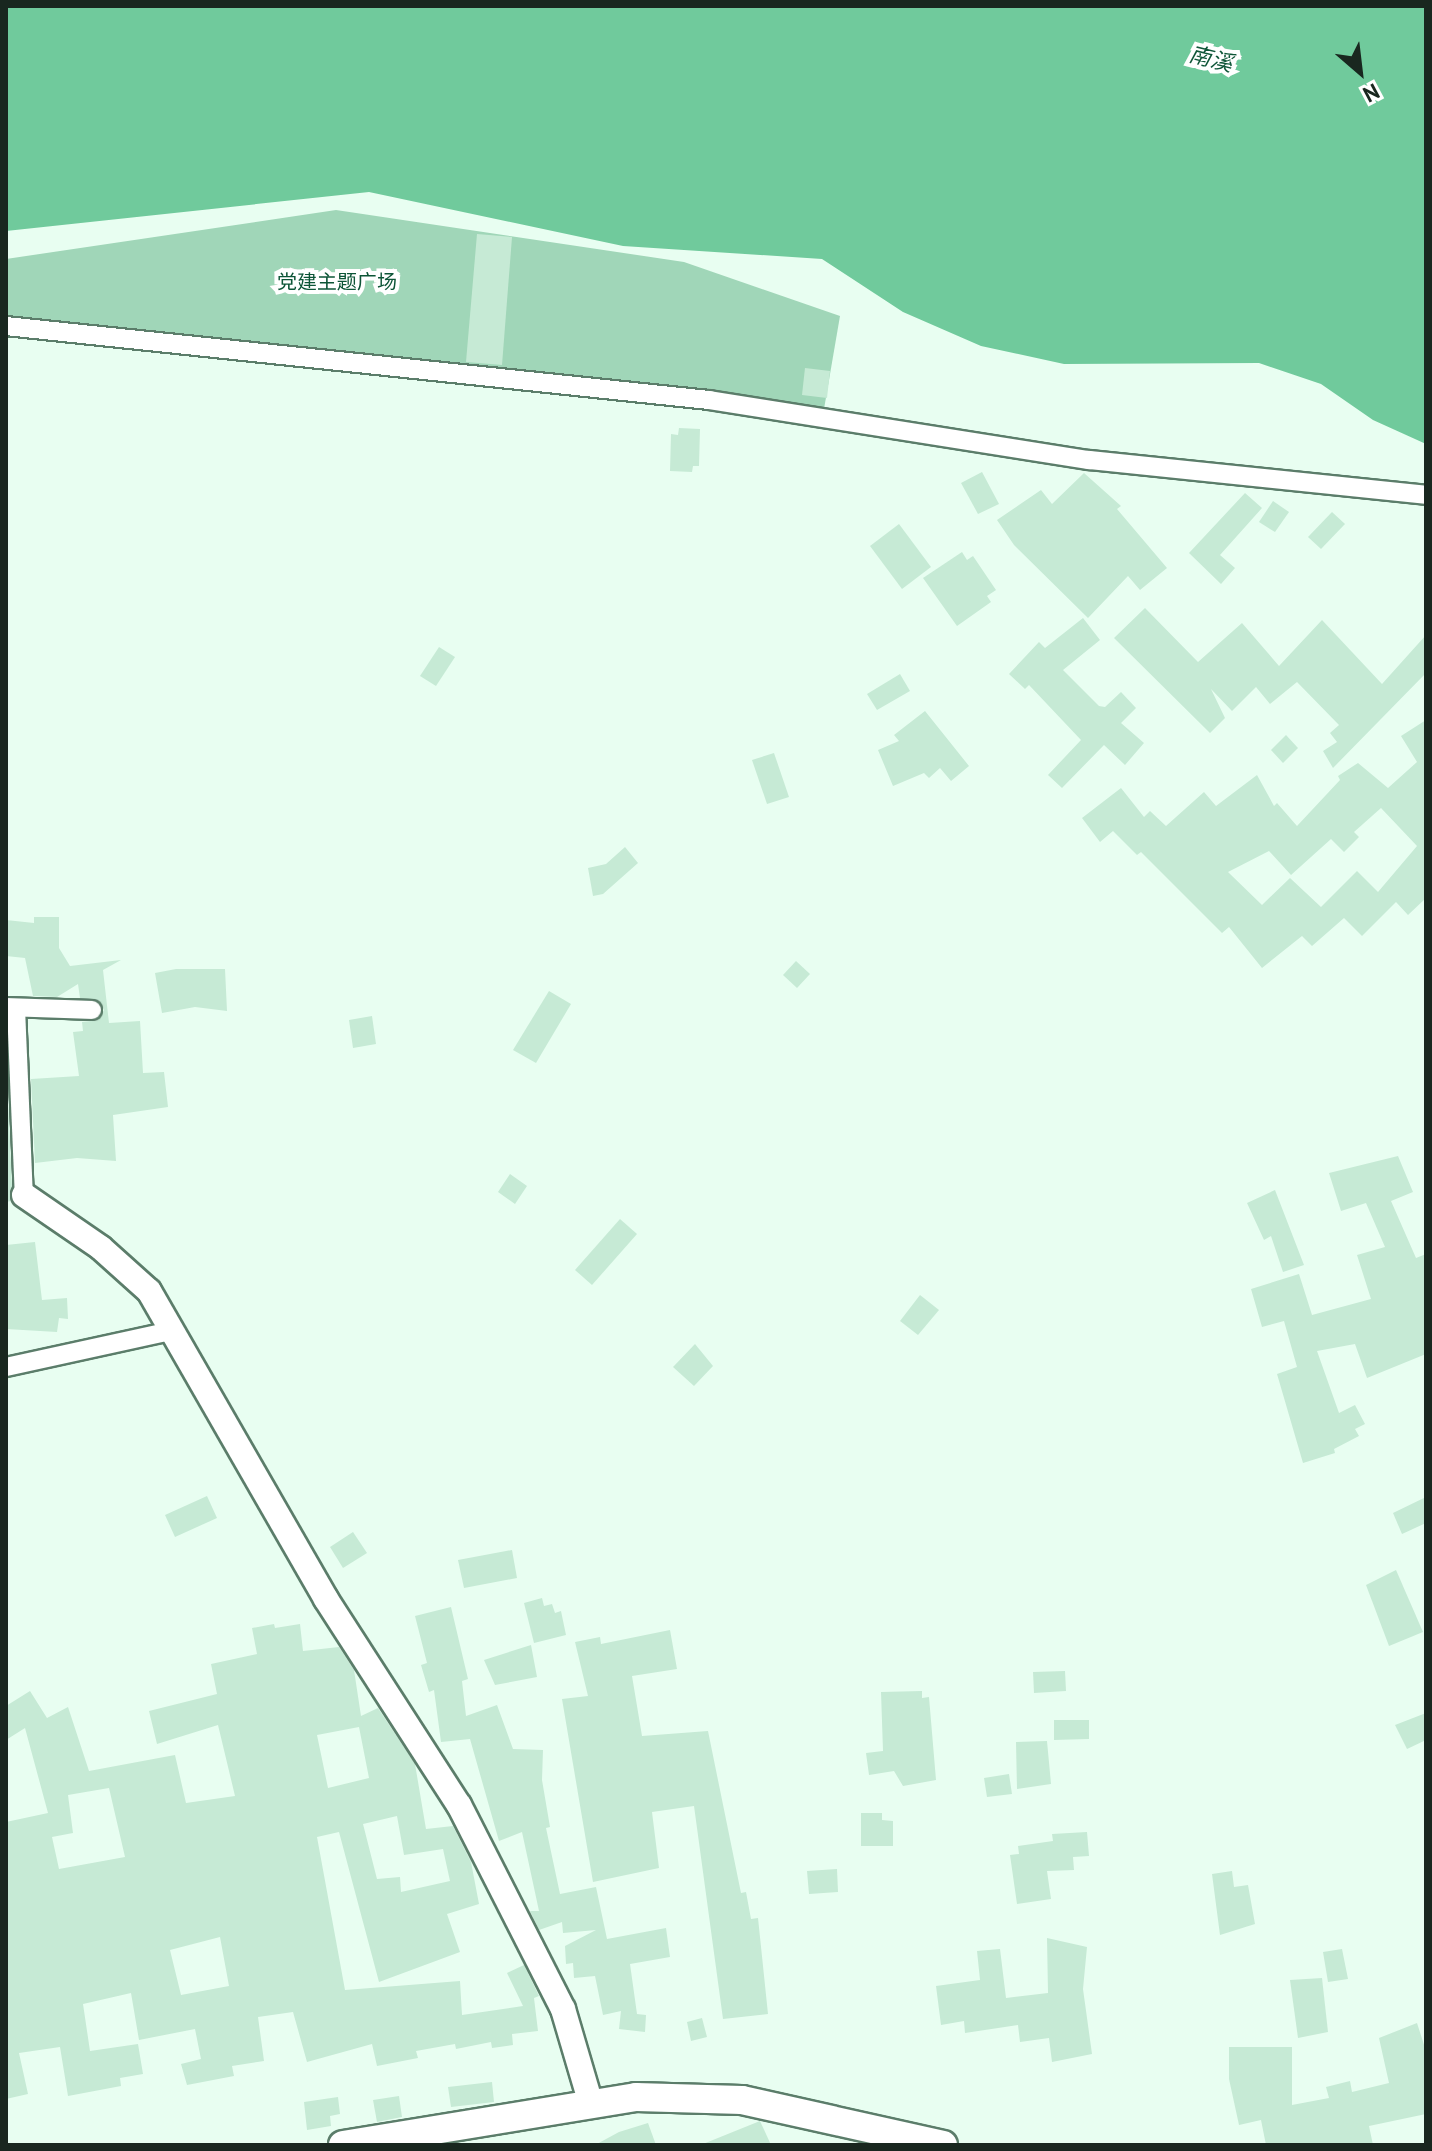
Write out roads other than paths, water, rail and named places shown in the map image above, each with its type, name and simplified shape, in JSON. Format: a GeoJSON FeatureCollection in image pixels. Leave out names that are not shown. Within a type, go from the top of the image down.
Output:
{"type":"FeatureCollection","features":[{"type":"Feature","properties":{"kind":"main road"},"geometry":{"type":"LineString","coordinates":[[343,2145],[636,2097],[742,2100],[943,2145]]}},
{"type":"Feature","properties":{"kind":"street"},"geometry":{"type":"LineString","coordinates":[[6,326],[709,400],[1089,460],[1426,495]]}},
{"type":"Feature","properties":{"kind":"street"},"geometry":{"type":"LineString","coordinates":[[92,1010],[11,1007],[24,1195],[101,1248],[149,1291],[326,1599],[459,1805],[563,2009],[591,2104]]}},
{"type":"Feature","properties":{"kind":"street"},"geometry":{"type":"LineString","coordinates":[[6,1367],[171,1331]]}},
{"type":"Feature","properties":{"kind":"water","name":"南溪"},"geometry":{"type":"Polygon","coordinates":[[[6,6],[1426,6],[1426,444],[1373,420],[1321,384],[1259,363],[1064,364],[981,346],[903,312],[822,259],[623,246],[369,192],[6,231],[6,6]]]}},
{"type":"Feature","properties":{"kind":"park label","name":"党建主题广场"},"geometry":{"type":"Point","coordinates":[337,282]}}]}
